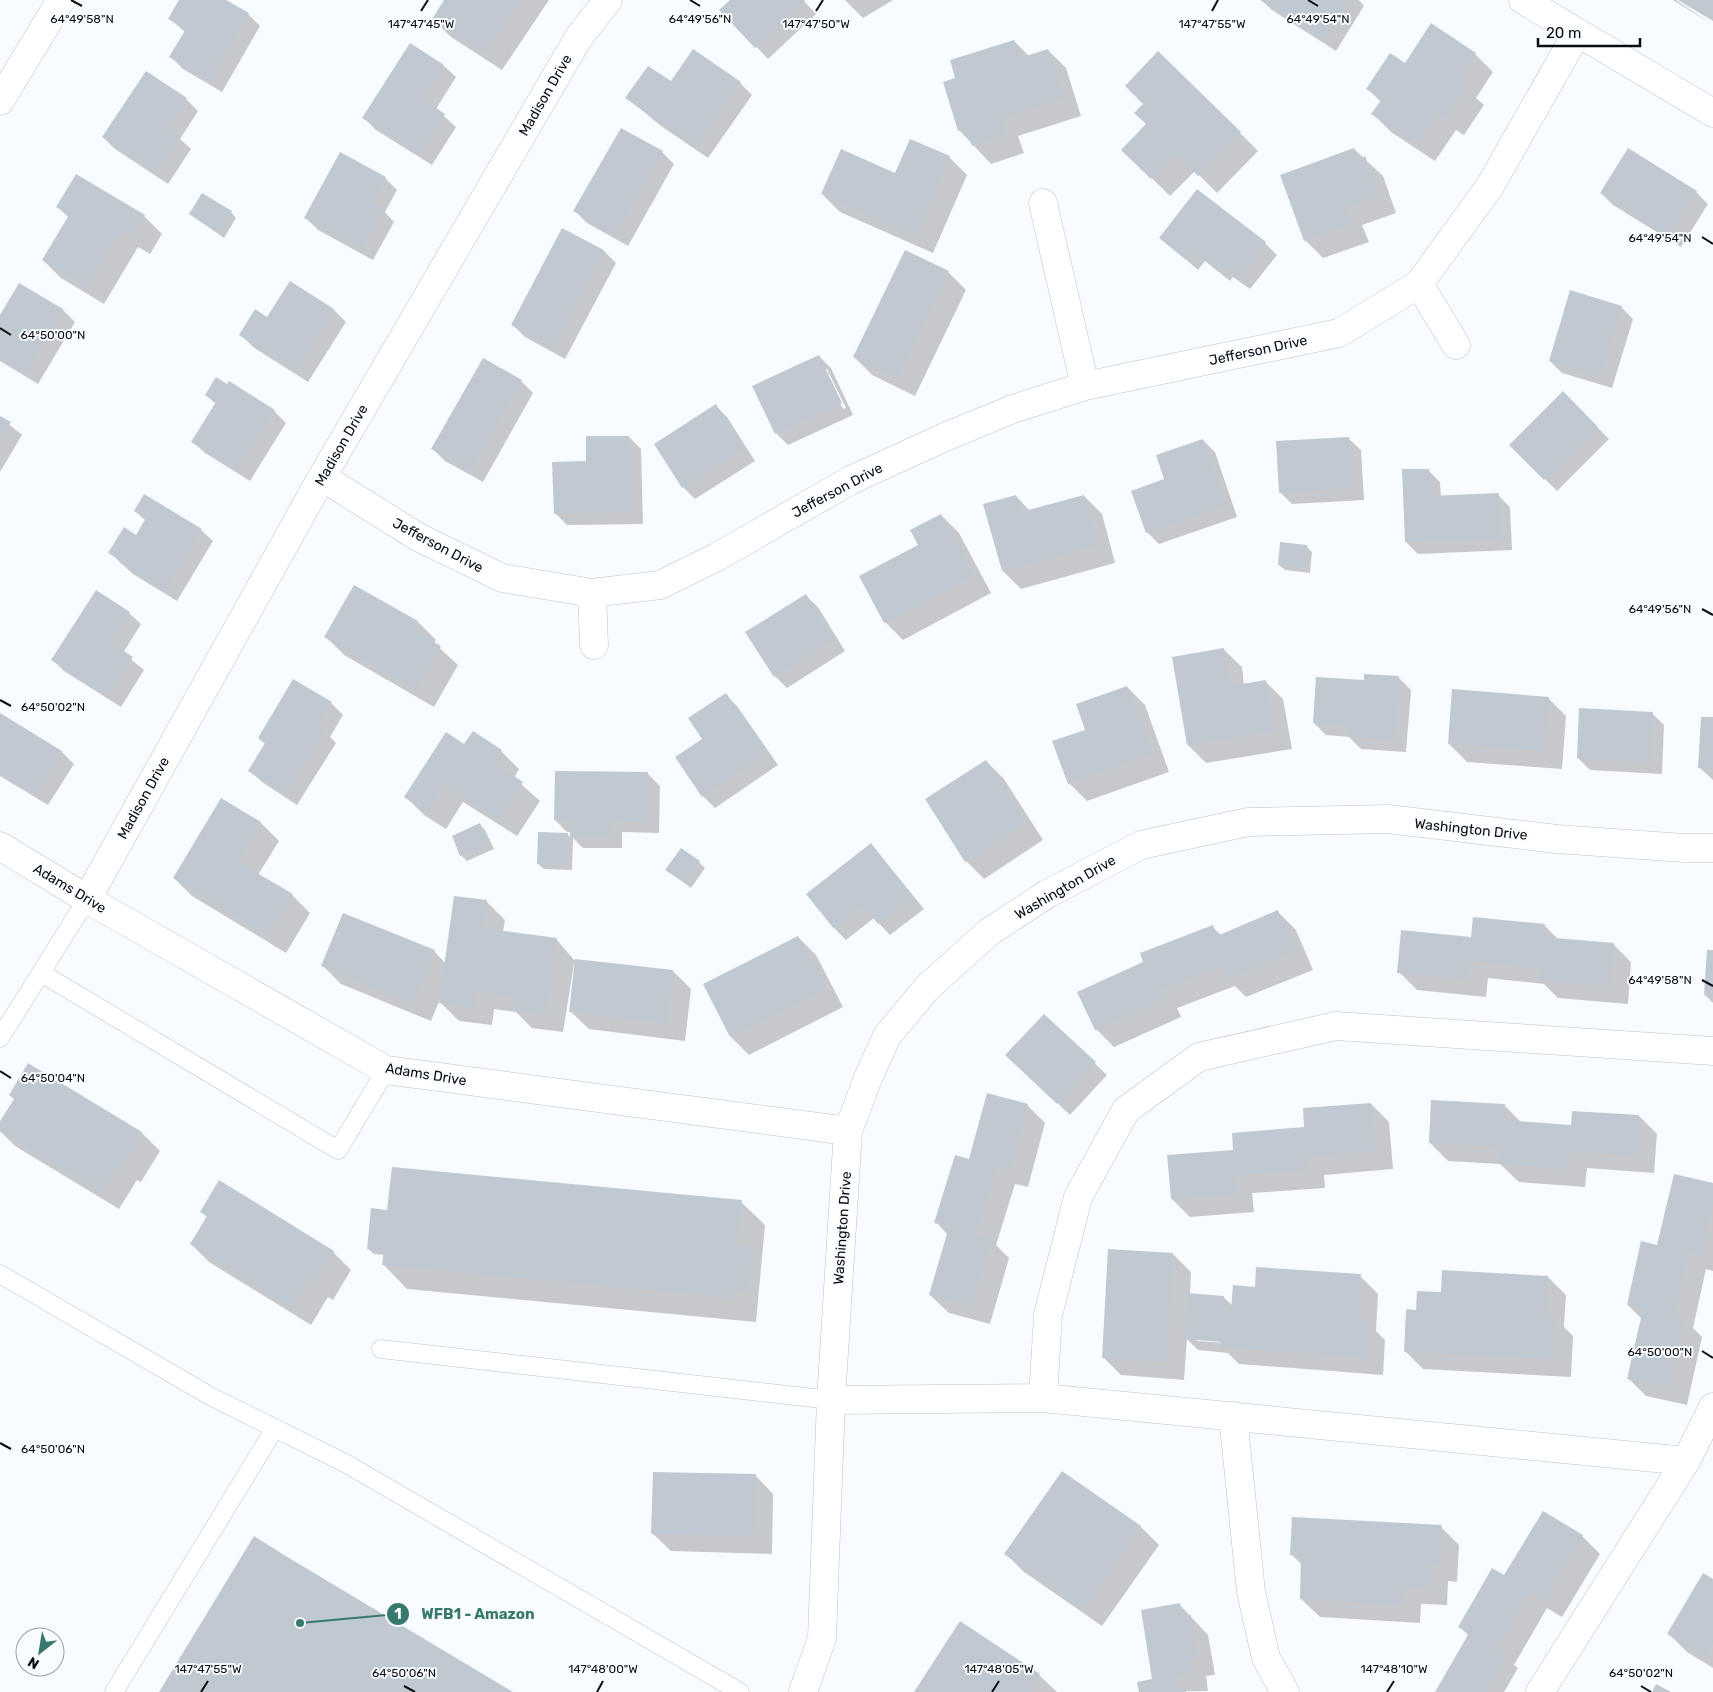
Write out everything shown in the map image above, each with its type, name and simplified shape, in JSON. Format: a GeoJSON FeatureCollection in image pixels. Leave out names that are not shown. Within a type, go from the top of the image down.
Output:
{"type":"FeatureCollection","features":[{"type":"Feature","properties":{"kind":"street"},"geometry":{"type":"LineString","coordinates":[[0,101],[61,0]]}},
{"type":"Feature","properties":{"kind":"street","name":"Madison Drive"},"geometry":{"type":"LineString","coordinates":[[87,899],[322,478],[579,37],[608,0]]}},
{"type":"Feature","properties":{"kind":"street"},"geometry":{"type":"LineString","coordinates":[[1523,0],[1713,113]]}},
{"type":"Feature","properties":{"kind":"street","name":"Jefferson Drive"},"geometry":{"type":"LineString","coordinates":[[322,478],[418,537],[502,578],[592,593],[660,585],[717,557],[860,476],[1004,413],[1085,386],[1340,333],[1420,284],[1490,186],[1577,33]]}},
{"type":"Feature","properties":{"kind":"street"},"geometry":{"type":"LineString","coordinates":[[1043,203],[1085,386]]}},
{"type":"Feature","properties":{"kind":"street"},"geometry":{"type":"LineString","coordinates":[[1420,284],[1456,345]]}},
{"type":"Feature","properties":{"kind":"street"},"geometry":{"type":"LineString","coordinates":[[592,593],[594,645]]}},
{"type":"Feature","properties":{"kind":"street","name":"Washington Drive"},"geometry":{"type":"LineString","coordinates":[[803,1692],[822,1638],[831,1400],[848,1131],[868,1078],[887,1036],[927,988],[989,932],[1047,894],[1141,845],[1248,822],[1388,820],[1557,839],[1684,848],[1713,848]]}},
{"type":"Feature","properties":{"kind":"street","name":"Adams Drive"},"geometry":{"type":"LineString","coordinates":[[0,846],[87,899],[386,1070],[848,1131]]}},
{"type":"Feature","properties":{"kind":"street"},"geometry":{"type":"LineString","coordinates":[[1043,1398],[1048,1315],[1078,1197],[1126,1110],[1199,1057],[1336,1026],[1713,1051]]}},
{"type":"Feature","properties":{"kind":"street"},"geometry":{"type":"LineString","coordinates":[[831,1400],[1043,1398],[1686,1461]]}},
{"type":"Feature","properties":{"kind":"street"},"geometry":{"type":"LineString","coordinates":[[1540,1692],[1686,1461],[1713,1407]]}},
{"type":"Feature","properties":{"kind":"street"},"geometry":{"type":"LineString","coordinates":[[1233,1416],[1251,1592],[1266,1658],[1285,1692]]}},
{"type":"Feature","properties":{"kind":"lane"},"geometry":{"type":"LineString","coordinates":[[0,1038],[87,899]]}},
{"type":"Feature","properties":{"kind":"lane"},"geometry":{"type":"LineString","coordinates":[[41,973],[338,1150],[386,1070]]}},
{"type":"Feature","properties":{"kind":"lane"},"geometry":{"type":"LineString","coordinates":[[0,1274],[210,1396],[345,1462],[740,1692]]}},
{"type":"Feature","properties":{"kind":"lane"},"geometry":{"type":"LineString","coordinates":[[380,1349],[831,1400]]}},
{"type":"Feature","properties":{"kind":"lane"},"geometry":{"type":"LineString","coordinates":[[114,1692],[275,1428]]}},
{"type":"Feature","properties":{"kind":"building"},"geometry":{"type":"Polygon","coordinates":[[[179,0],[226,0],[249,13],[210,81],[169,57],[186,29],[168,19],[179,0]]]}},
{"type":"Feature","properties":{"kind":"building"},"geometry":{"type":"Polygon","coordinates":[[[444,0],[519,0],[484,53],[432,19],[444,0]]]}},
{"type":"Feature","properties":{"kind":"building"},"geometry":{"type":"Polygon","coordinates":[[[730,0],[805,1],[755,48],[719,10],[730,0]]]}},
{"type":"Feature","properties":{"kind":"building"},"geometry":{"type":"Polygon","coordinates":[[[1260,0],[1349,0],[1324,40],[1260,0]]]}},
{"type":"Feature","properties":{"kind":"building"},"geometry":{"type":"Polygon","coordinates":[[[1678,0],[1713,0],[1713,21],[1678,0]]]}},
{"type":"Feature","properties":{"kind":"building"},"geometry":{"type":"Polygon","coordinates":[[[1431,23],[1476,53],[1458,81],[1467,86],[1445,118],[1437,113],[1416,144],[1371,114],[1382,99],[1366,89],[1390,53],[1405,63],[1431,23]]]}},
{"type":"Feature","properties":{"kind":"building"},"geometry":{"type":"Polygon","coordinates":[[[1014,40],[1020,58],[1048,49],[1064,98],[1001,118],[1006,135],[972,146],[966,129],[958,131],[943,82],[955,78],[950,60],[1014,40]]]}},
{"type":"Feature","properties":{"kind":"building"},"geometry":{"type":"Polygon","coordinates":[[[410,43],[444,65],[423,99],[445,114],[419,154],[362,118],[410,43]]]}},
{"type":"Feature","properties":{"kind":"building"},"geometry":{"type":"Polygon","coordinates":[[[693,49],[741,82],[696,147],[625,98],[648,66],[671,81],[693,49]]]}},
{"type":"Feature","properties":{"kind":"building"},"geometry":{"type":"Polygon","coordinates":[[[1158,51],[1241,132],[1198,176],[1176,154],[1151,179],[1121,150],[1146,124],[1134,113],[1143,104],[1125,86],[1158,51]]]}},
{"type":"Feature","properties":{"kind":"building"},"geometry":{"type":"Polygon","coordinates":[[[146,71],[187,98],[167,128],[179,137],[156,173],[102,137],[146,71]]]}},
{"type":"Feature","properties":{"kind":"building"},"geometry":{"type":"Polygon","coordinates":[[[621,128],[663,151],[615,235],[573,211],[621,128]]]}},
{"type":"Feature","properties":{"kind":"building"},"geometry":{"type":"Polygon","coordinates":[[[910,139],[950,156],[915,236],[821,194],[841,149],[895,173],[910,139]]]}},
{"type":"Feature","properties":{"kind":"building"},"geometry":{"type":"Polygon","coordinates":[[[1354,148],[1358,159],[1365,156],[1379,195],[1345,207],[1351,224],[1304,241],[1280,175],[1354,148]]]}},
{"type":"Feature","properties":{"kind":"building"},"geometry":{"type":"Polygon","coordinates":[[[1628,148],[1697,191],[1668,236],[1600,193],[1628,148]]]}},
{"type":"Feature","properties":{"kind":"building"},"geometry":{"type":"Polygon","coordinates":[[[340,152],[386,177],[372,203],[383,209],[361,249],[304,218],[340,152]]]}},
{"type":"Feature","properties":{"kind":"building"},"geometry":{"type":"Polygon","coordinates":[[[76,174],[145,215],[131,237],[120,230],[86,287],[42,260],[69,215],[56,207],[76,174]]]}},
{"type":"Feature","properties":{"kind":"building"},"geometry":{"type":"Polygon","coordinates":[[[1197,189],[1266,242],[1238,278],[1221,266],[1217,270],[1192,250],[1185,259],[1159,238],[1197,189]]]}},
{"type":"Feature","properties":{"kind":"building"},"geometry":{"type":"Polygon","coordinates":[[[202,193],[232,211],[218,233],[189,214],[202,193]]]}},
{"type":"Feature","properties":{"kind":"building"},"geometry":{"type":"Polygon","coordinates":[[[562,228],[604,250],[553,348],[511,325],[562,228]]]}},
{"type":"Feature","properties":{"kind":"building"},"geometry":{"type":"Polygon","coordinates":[[[905,250],[949,271],[897,379],[853,357],[905,250]]]}},
{"type":"Feature","properties":{"kind":"building"},"geometry":{"type":"Polygon","coordinates":[[[290,281],[334,309],[296,371],[239,335],[255,309],[267,317],[290,281]]]}},
{"type":"Feature","properties":{"kind":"building"},"geometry":{"type":"Polygon","coordinates":[[[19,283],[63,309],[26,373],[0,357],[0,315],[19,283]]]}},
{"type":"Feature","properties":{"kind":"building"},"geometry":{"type":"Polygon","coordinates":[[[1570,290],[1622,306],[1600,377],[1549,361],[1570,290]]]}},
{"type":"Feature","properties":{"kind":"building"},"geometry":{"type":"Polygon","coordinates":[[[819,355],[842,403],[775,434],[752,386],[819,355]]]}},
{"type":"Feature","properties":{"kind":"building"},"geometry":{"type":"Polygon","coordinates":[[[483,358],[522,380],[470,471],[431,449],[483,358]]]}},
{"type":"Feature","properties":{"kind":"building"},"geometry":{"type":"Polygon","coordinates":[[[216,377],[227,384],[229,381],[275,410],[237,470],[191,442],[216,402],[205,395],[216,377]]]}},
{"type":"Feature","properties":{"kind":"building"},"geometry":{"type":"Polygon","coordinates":[[[1563,391],[1598,427],[1544,480],[1509,445],[1563,391]]]}},
{"type":"Feature","properties":{"kind":"building"},"geometry":{"type":"Polygon","coordinates":[[[716,404],[744,449],[682,488],[654,444],[716,404]]]}},
{"type":"Feature","properties":{"kind":"building"},"geometry":{"type":"Polygon","coordinates":[[[0,416],[11,422],[0,441],[0,416]]]}},
{"type":"Feature","properties":{"kind":"building"},"geometry":{"type":"Polygon","coordinates":[[[586,436],[629,436],[631,512],[554,514],[552,462],[586,461],[586,436]]]}},
{"type":"Feature","properties":{"kind":"building"},"geometry":{"type":"Polygon","coordinates":[[[1349,437],[1352,488],[1279,493],[1276,441],[1349,437]]]}},
{"type":"Feature","properties":{"kind":"building"},"geometry":{"type":"Polygon","coordinates":[[[1203,439],[1226,505],[1146,533],[1131,491],[1164,479],[1156,455],[1203,439]]]}},
{"type":"Feature","properties":{"kind":"building"},"geometry":{"type":"Polygon","coordinates":[[[1402,469],[1429,469],[1430,496],[1499,493],[1501,539],[1405,542],[1402,469]]]}},
{"type":"Feature","properties":{"kind":"building"},"geometry":{"type":"Polygon","coordinates":[[[144,494],[202,529],[165,590],[119,562],[120,560],[108,553],[124,527],[136,535],[146,518],[134,511],[144,494]]]}},
{"type":"Feature","properties":{"kind":"building"},"geometry":{"type":"Polygon","coordinates":[[[1016,495],[1021,512],[1084,495],[1098,545],[1002,571],[983,504],[1016,495]]]}},
{"type":"Feature","properties":{"kind":"building"},"geometry":{"type":"Polygon","coordinates":[[[941,514],[974,575],[884,623],[859,576],[918,545],[910,530],[941,514]]]}},
{"type":"Feature","properties":{"kind":"building"},"geometry":{"type":"Polygon","coordinates":[[[1280,542],[1307,545],[1305,567],[1278,565],[1280,542]]]}},
{"type":"Feature","properties":{"kind":"building"},"geometry":{"type":"Polygon","coordinates":[[[354,585],[418,621],[413,630],[441,646],[416,690],[324,637],[354,585]]]}},
{"type":"Feature","properties":{"kind":"building"},"geometry":{"type":"Polygon","coordinates":[[[96,590],[130,612],[110,642],[133,657],[108,696],[51,660],[96,590]]]}},
{"type":"Feature","properties":{"kind":"building"},"geometry":{"type":"Polygon","coordinates":[[[806,594],[834,639],[774,677],[745,632],[806,594]]]}},
{"type":"Feature","properties":{"kind":"building"},"geometry":{"type":"Polygon","coordinates":[[[1224,648],[1230,686],[1266,680],[1274,731],[1187,745],[1172,657],[1224,648]]]}},
{"type":"Feature","properties":{"kind":"building"},"geometry":{"type":"Polygon","coordinates":[[[1364,674],[1399,676],[1395,740],[1348,737],[1349,726],[1313,723],[1316,677],[1364,680],[1364,674]]]}},
{"type":"Feature","properties":{"kind":"building"},"geometry":{"type":"Polygon","coordinates":[[[293,679],[332,702],[318,725],[325,730],[285,794],[248,771],[265,743],[258,738],[293,679]]]}},
{"type":"Feature","properties":{"kind":"building"},"geometry":{"type":"Polygon","coordinates":[[[1127,686],[1152,753],[1068,784],[1052,741],[1085,730],[1076,704],[1127,686]]]}},
{"type":"Feature","properties":{"kind":"building"},"geometry":{"type":"Polygon","coordinates":[[[1452,689],[1549,697],[1544,751],[1448,744],[1452,689]]]}},
{"type":"Feature","properties":{"kind":"building"},"geometry":{"type":"Polygon","coordinates":[[[726,693],[767,753],[702,797],[675,757],[702,739],[688,718],[726,693]]]}},
{"type":"Feature","properties":{"kind":"building"},"geometry":{"type":"Polygon","coordinates":[[[1579,708],[1653,712],[1650,762],[1577,758],[1579,708]]]}},
{"type":"Feature","properties":{"kind":"building"},"geometry":{"type":"Polygon","coordinates":[[[0,713],[62,751],[36,794],[0,773],[0,713]]]}},
{"type":"Feature","properties":{"kind":"building"},"geometry":{"type":"Polygon","coordinates":[[[1701,717],[1713,717],[1713,769],[1698,768],[1701,717]]]}},
{"type":"Feature","properties":{"kind":"building"},"geometry":{"type":"Polygon","coordinates":[[[473,731],[502,750],[493,763],[523,782],[499,819],[444,784],[427,812],[404,797],[446,732],[464,744],[473,731]]]}},
{"type":"Feature","properties":{"kind":"building"},"geometry":{"type":"Polygon","coordinates":[[[986,760],[1026,822],[965,862],[925,799],[986,760]]]}},
{"type":"Feature","properties":{"kind":"building"},"geometry":{"type":"Polygon","coordinates":[[[555,771],[648,772],[648,822],[611,821],[611,837],[570,837],[570,821],[554,820],[555,771]]]}},
{"type":"Feature","properties":{"kind":"building"},"geometry":{"type":"Polygon","coordinates":[[[221,798],[261,822],[238,862],[293,894],[268,936],[173,878],[221,798]]]}},
{"type":"Feature","properties":{"kind":"building"},"geometry":{"type":"Polygon","coordinates":[[[480,823],[489,843],[460,856],[452,836],[480,823]]]}},
{"type":"Feature","properties":{"kind":"building"},"geometry":{"type":"Polygon","coordinates":[[[538,832],[568,833],[567,865],[537,864],[538,832]]]}},
{"type":"Feature","properties":{"kind":"building"},"geometry":{"type":"Polygon","coordinates":[[[871,843],[913,897],[878,924],[863,906],[834,929],[806,894],[871,843]]]}},
{"type":"Feature","properties":{"kind":"building"},"geometry":{"type":"Polygon","coordinates":[[[681,848],[700,861],[685,883],[665,870],[681,848]]]}},
{"type":"Feature","properties":{"kind":"building"},"geometry":{"type":"Polygon","coordinates":[[[454,896],[487,900],[483,928],[557,938],[545,1015],[513,1010],[515,997],[476,991],[474,1008],[439,1003],[454,896]]]}},
{"type":"Feature","properties":{"kind":"building"},"geometry":{"type":"Polygon","coordinates":[[[1278,910],[1295,951],[1227,980],[1222,966],[1160,990],[1164,999],[1095,1030],[1077,992],[1143,962],[1140,953],[1213,925],[1217,936],[1278,910]]]}},
{"type":"Feature","properties":{"kind":"building"},"geometry":{"type":"Polygon","coordinates":[[[343,913],[435,950],[413,1004],[321,966],[343,913]]]}},
{"type":"Feature","properties":{"kind":"building"},"geometry":{"type":"Polygon","coordinates":[[[1473,917],[1545,924],[1543,937],[1614,943],[1610,986],[1539,981],[1540,968],[1470,961],[1468,979],[1397,973],[1401,930],[1471,937],[1473,917]]]}},
{"type":"Feature","properties":{"kind":"building"},"geometry":{"type":"Polygon","coordinates":[[[798,936],[826,989],[730,1037],[703,984],[798,936]]]}},
{"type":"Feature","properties":{"kind":"building"},"geometry":{"type":"Polygon","coordinates":[[[1707,950],[1713,950],[1713,996],[1704,995],[1707,950]]]}},
{"type":"Feature","properties":{"kind":"building"},"geometry":{"type":"Polygon","coordinates":[[[575,959],[673,970],[667,1023],[569,1012],[575,959]]]}},
{"type":"Feature","properties":{"kind":"building"},"geometry":{"type":"Polygon","coordinates":[[[1044,1014],[1096,1062],[1057,1104],[1005,1055],[1044,1014]]]}},
{"type":"Feature","properties":{"kind":"building"},"geometry":{"type":"Polygon","coordinates":[[[28,1063],[142,1132],[122,1165],[119,1163],[101,1192],[0,1131],[0,1121],[14,1099],[9,1095],[28,1063]]]}},
{"type":"Feature","properties":{"kind":"building"},"geometry":{"type":"Polygon","coordinates":[[[987,1093],[1028,1104],[1010,1170],[997,1166],[976,1234],[991,1239],[972,1307],[929,1295],[949,1227],[934,1223],[955,1155],[969,1159],[987,1093]]]}},
{"type":"Feature","properties":{"kind":"building"},"geometry":{"type":"Polygon","coordinates":[[[1431,1100],[1505,1104],[1503,1120],[1571,1125],[1572,1111],[1639,1115],[1637,1156],[1569,1151],[1568,1169],[1499,1164],[1501,1147],[1429,1143],[1431,1100]]]}},
{"type":"Feature","properties":{"kind":"building"},"geometry":{"type":"Polygon","coordinates":[[[1371,1103],[1375,1151],[1306,1157],[1307,1170],[1235,1175],[1237,1194],[1171,1199],[1167,1155],[1233,1150],[1232,1133],[1304,1127],[1303,1108],[1371,1103]]]}},
{"type":"Feature","properties":{"kind":"building"},"geometry":{"type":"Polygon","coordinates":[[[392,1167],[742,1200],[737,1246],[752,1247],[748,1291],[733,1290],[733,1298],[382,1265],[384,1251],[367,1249],[371,1208],[387,1210],[392,1167]]]}},
{"type":"Feature","properties":{"kind":"building"},"geometry":{"type":"Polygon","coordinates":[[[1674,1174],[1713,1183],[1713,1203],[1701,1255],[1688,1252],[1674,1316],[1684,1318],[1669,1388],[1627,1379],[1643,1309],[1627,1305],[1641,1241],[1657,1245],[1674,1174]]]}},
{"type":"Feature","properties":{"kind":"building"},"geometry":{"type":"Polygon","coordinates":[[[219,1180],[334,1251],[314,1282],[310,1280],[292,1307],[190,1244],[207,1216],[200,1212],[219,1180]]]}},
{"type":"Feature","properties":{"kind":"building"},"geometry":{"type":"Polygon","coordinates":[[[1108,1249],[1173,1253],[1167,1362],[1102,1358],[1108,1249]]]}},
{"type":"Feature","properties":{"kind":"building"},"geometry":{"type":"Polygon","coordinates":[[[1256,1267],[1361,1274],[1358,1319],[1368,1320],[1365,1358],[1220,1347],[1221,1342],[1185,1339],[1188,1293],[1224,1296],[1223,1310],[1231,1310],[1233,1285],[1255,1287],[1256,1267]]]}},
{"type":"Feature","properties":{"kind":"building"},"geometry":{"type":"Polygon","coordinates":[[[1442,1270],[1548,1276],[1546,1317],[1555,1317],[1553,1359],[1404,1352],[1406,1309],[1416,1310],[1417,1291],[1441,1292],[1442,1270]]]}},
{"type":"Feature","properties":{"kind":"building"},"geometry":{"type":"Polygon","coordinates":[[[1062,1471],[1141,1526],[1083,1609],[1004,1554],[1062,1471]]]}},
{"type":"Feature","properties":{"kind":"building"},"geometry":{"type":"Polygon","coordinates":[[[653,1472],[756,1474],[754,1536],[651,1534],[653,1472]]]}},
{"type":"Feature","properties":{"kind":"building"},"geometry":{"type":"Polygon","coordinates":[[[1543,1511],[1583,1535],[1543,1600],[1529,1591],[1496,1649],[1507,1655],[1486,1692],[1435,1692],[1469,1633],[1458,1627],[1492,1568],[1504,1575],[1543,1511]]]}},
{"type":"Feature","properties":{"kind":"building"},"geometry":{"type":"Polygon","coordinates":[[[1292,1517],[1442,1525],[1440,1564],[1431,1564],[1430,1588],[1403,1586],[1402,1605],[1300,1599],[1301,1556],[1290,1555],[1292,1517]]]}},
{"type":"Feature","properties":{"kind":"building"},"geometry":{"type":"Polygon","coordinates":[[[254,1536],[284,1555],[513,1692],[159,1692],[254,1536]]]}},
{"type":"Feature","properties":{"kind":"building"},"geometry":{"type":"Polygon","coordinates":[[[1703,1573],[1713,1579],[1713,1644],[1705,1657],[1667,1634],[1703,1573]]]}},
{"type":"Feature","properties":{"kind":"building"},"geometry":{"type":"Polygon","coordinates":[[[1180,1603],[1182,1617],[1191,1615],[1197,1657],[1188,1659],[1191,1673],[1175,1676],[1177,1688],[1185,1687],[1186,1692],[1139,1692],[1137,1682],[1152,1679],[1141,1610],[1180,1603]]]}},
{"type":"Feature","properties":{"kind":"building"},"geometry":{"type":"Polygon","coordinates":[[[960,1621],[1040,1674],[1028,1692],[914,1692],[960,1621]]]}},
{"type":"Feature","properties":{"kind":"building"},"geometry":{"type":"Polygon","coordinates":[[[1656,1684],[1671,1692],[1652,1692],[1656,1684]]]}},
{"type":"Feature","properties":{"kind":"place","name":"WFB1 - Amazon"},"geometry":{"type":"Point","coordinates":[300,1623]}}]}
